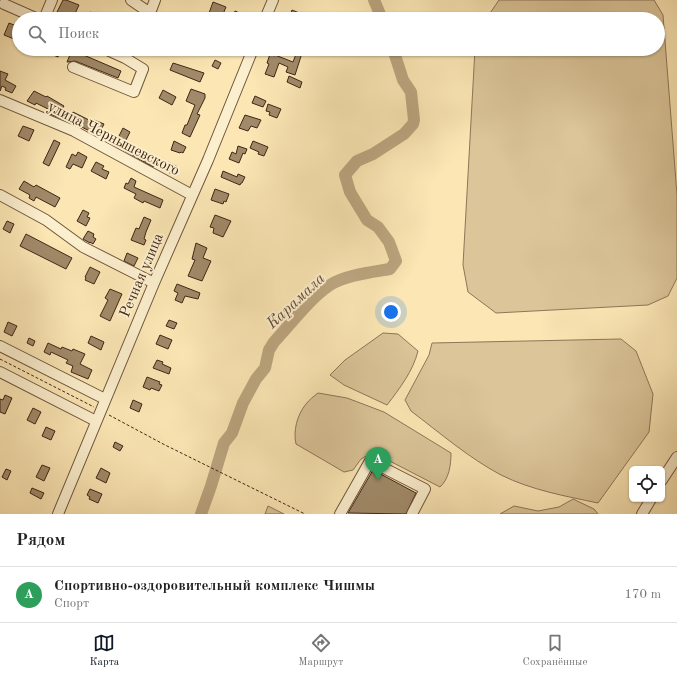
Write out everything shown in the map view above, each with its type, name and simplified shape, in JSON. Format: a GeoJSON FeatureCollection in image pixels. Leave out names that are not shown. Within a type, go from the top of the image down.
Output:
{"type":"FeatureCollection","features":[{"type":"Feature","properties":{"kind":"street"},"geometry":{"type":"LineString","coordinates":[[47,12],[52,0]]}},
{"type":"Feature","properties":{"kind":"street"},"geometry":{"type":"LineString","coordinates":[[131,0],[149,12]]}},
{"type":"Feature","properties":{"kind":"street"},"geometry":{"type":"LineString","coordinates":[[150,12],[155,0]]}},
{"type":"Feature","properties":{"kind":"street"},"geometry":{"type":"LineString","coordinates":[[269,12],[273,0]]}},
{"type":"Feature","properties":{"kind":"street"},"geometry":{"type":"LineString","coordinates":[[3,5],[20,12]]}},
{"type":"Feature","properties":{"kind":"street"},"geometry":{"type":"LineString","coordinates":[[73,67],[134,92],[143,69],[121,56]]}},
{"type":"Feature","properties":{"kind":"street","name":"Речная улица"},"geometry":{"type":"LineString","coordinates":[[58,514],[250,56]]}},
{"type":"Feature","properties":{"kind":"street","name":"улица Чернышевского"},"geometry":{"type":"LineString","coordinates":[[0,100],[74,131],[192,195]]}},
{"type":"Feature","properties":{"kind":"street"},"geometry":{"type":"LineString","coordinates":[[0,195],[46,220],[83,247],[154,283]]}},
{"type":"Feature","properties":{"kind":"street"},"geometry":{"type":"LineString","coordinates":[[0,346],[105,399]]}},
{"type":"Feature","properties":{"kind":"street"},"geometry":{"type":"LineString","coordinates":[[0,372],[96,421]]}},
{"type":"Feature","properties":{"kind":"street"},"geometry":{"type":"LineString","coordinates":[[665,475],[677,456]]}},
{"type":"Feature","properties":{"kind":"street"},"geometry":{"type":"LineString","coordinates":[[340,514],[370,461],[425,489],[416,513]]}},
{"type":"Feature","properties":{"kind":"street"},"geometry":{"type":"LineString","coordinates":[[642,514],[649,502]]}},
{"type":"Feature","properties":{"kind":"path"},"geometry":{"type":"LineString","coordinates":[[0,358],[165,445],[304,514]]}},
{"type":"Feature","properties":{"kind":"shaded area"},"geometry":{"type":"Polygon","coordinates":[[[499,0],[654,0],[661,12],[491,12],[499,0]]]}},
{"type":"Feature","properties":{"kind":"shaded area"},"geometry":{"type":"Polygon","coordinates":[[[665,41],[677,195],[677,278],[668,296],[648,305],[496,313],[468,292],[463,265],[475,56],[665,56],[665,41]]]}},
{"type":"Feature","properties":{"kind":"shaded area"},"geometry":{"type":"Polygon","coordinates":[[[383,333],[398,334],[418,351],[416,358],[401,386],[387,405],[344,385],[330,375],[345,360],[383,333]]]}},
{"type":"Feature","properties":{"kind":"shaded area"},"geometry":{"type":"Polygon","coordinates":[[[621,339],[636,351],[653,394],[649,432],[598,503],[536,489],[501,475],[466,453],[411,411],[405,400],[429,355],[432,343],[621,339]]]}},
{"type":"Feature","properties":{"kind":"shaded area"},"geometry":{"type":"Polygon","coordinates":[[[318,393],[347,398],[384,412],[451,453],[451,462],[446,480],[440,487],[382,457],[370,454],[361,459],[353,470],[344,472],[296,444],[295,429],[300,413],[307,403],[318,393]]]}},
{"type":"Feature","properties":{"kind":"shaded area"},"geometry":{"type":"Polygon","coordinates":[[[573,499],[594,509],[598,514],[500,514],[514,506],[538,511],[559,507],[573,499]]]}},
{"type":"Feature","properties":{"kind":"shaded area"},"geometry":{"type":"Polygon","coordinates":[[[268,506],[284,514],[265,514],[268,506]]]}},
{"type":"Feature","properties":{"kind":"building"},"geometry":{"type":"Polygon","coordinates":[[[63,0],[79,5],[76,12],[57,12],[63,0]]]}},
{"type":"Feature","properties":{"kind":"building"},"geometry":{"type":"Polygon","coordinates":[[[213,2],[226,7],[224,12],[209,12],[213,2]]]}},
{"type":"Feature","properties":{"kind":"building"},"geometry":{"type":"Polygon","coordinates":[[[9,23],[12,24],[12,38],[4,35],[9,23]]]}},
{"type":"Feature","properties":{"kind":"building"},"geometry":{"type":"Polygon","coordinates":[[[70,56],[86,56],[121,71],[118,78],[75,61],[67,62],[70,56]]]}},
{"type":"Feature","properties":{"kind":"building"},"geometry":{"type":"Polygon","coordinates":[[[269,56],[278,56],[293,62],[295,56],[301,56],[295,75],[286,72],[288,67],[279,63],[274,77],[265,74],[269,64],[267,63],[269,56]]]}},
{"type":"Feature","properties":{"kind":"building"},"geometry":{"type":"Polygon","coordinates":[[[215,60],[221,63],[218,69],[212,66],[215,60]]]}},
{"type":"Feature","properties":{"kind":"building"},"geometry":{"type":"Polygon","coordinates":[[[173,63],[204,73],[200,82],[170,70],[173,63]]]}},
{"type":"Feature","properties":{"kind":"building"},"geometry":{"type":"Polygon","coordinates":[[[0,71],[8,74],[5,80],[16,86],[12,93],[5,90],[6,88],[2,86],[0,91],[0,71]]]}},
{"type":"Feature","properties":{"kind":"building"},"geometry":{"type":"Polygon","coordinates":[[[289,76],[302,82],[300,88],[287,82],[289,76]]]}},
{"type":"Feature","properties":{"kind":"building"},"geometry":{"type":"Polygon","coordinates":[[[191,89],[205,94],[205,98],[197,114],[200,115],[190,137],[182,133],[195,105],[186,101],[191,89]]]}},
{"type":"Feature","properties":{"kind":"building"},"geometry":{"type":"Polygon","coordinates":[[[163,90],[176,97],[172,105],[159,98],[163,90]]]}},
{"type":"Feature","properties":{"kind":"building"},"geometry":{"type":"Polygon","coordinates":[[[34,91],[46,97],[47,96],[64,106],[60,112],[65,114],[62,119],[50,114],[52,111],[36,103],[35,105],[27,101],[34,91]]]}},
{"type":"Feature","properties":{"kind":"building"},"geometry":{"type":"Polygon","coordinates":[[[255,96],[266,101],[263,107],[252,103],[255,96]]]}},
{"type":"Feature","properties":{"kind":"building"},"geometry":{"type":"Polygon","coordinates":[[[268,104],[281,109],[277,118],[269,115],[270,112],[266,111],[268,104]]]}},
{"type":"Feature","properties":{"kind":"building"},"geometry":{"type":"Polygon","coordinates":[[[73,112],[93,122],[94,120],[104,124],[101,130],[97,129],[94,133],[69,121],[73,112]]]}},
{"type":"Feature","properties":{"kind":"building"},"geometry":{"type":"Polygon","coordinates":[[[245,115],[261,120],[257,128],[251,126],[248,131],[239,128],[245,115]]]}},
{"type":"Feature","properties":{"kind":"building"},"geometry":{"type":"Polygon","coordinates":[[[23,126],[34,130],[29,141],[18,136],[23,126]]]}},
{"type":"Feature","properties":{"kind":"building"},"geometry":{"type":"Polygon","coordinates":[[[123,128],[130,132],[125,142],[118,138],[123,128]]]}},
{"type":"Feature","properties":{"kind":"building"},"geometry":{"type":"Polygon","coordinates":[[[54,140],[60,143],[49,166],[43,163],[54,140]]]}},
{"type":"Feature","properties":{"kind":"building"},"geometry":{"type":"Polygon","coordinates":[[[174,141],[186,147],[183,153],[171,150],[174,141]]]}},
{"type":"Feature","properties":{"kind":"building"},"geometry":{"type":"Polygon","coordinates":[[[253,141],[268,147],[264,156],[258,154],[259,152],[250,148],[253,141]]]}},
{"type":"Feature","properties":{"kind":"building"},"geometry":{"type":"Polygon","coordinates":[[[238,146],[247,149],[245,154],[243,153],[239,163],[229,159],[232,152],[236,154],[238,146]]]}},
{"type":"Feature","properties":{"kind":"building"},"geometry":{"type":"Polygon","coordinates":[[[127,148],[156,161],[153,167],[125,151],[127,148]]]}},
{"type":"Feature","properties":{"kind":"building"},"geometry":{"type":"Polygon","coordinates":[[[78,152],[87,157],[82,168],[73,164],[70,169],[66,167],[72,154],[76,156],[78,152]]]}},
{"type":"Feature","properties":{"kind":"building"},"geometry":{"type":"Polygon","coordinates":[[[96,162],[104,166],[102,169],[109,172],[106,179],[91,171],[96,162]]]}},
{"type":"Feature","properties":{"kind":"building"},"geometry":{"type":"Polygon","coordinates":[[[168,162],[178,167],[174,175],[164,170],[168,162]]]}},
{"type":"Feature","properties":{"kind":"building"},"geometry":{"type":"Polygon","coordinates":[[[223,171],[237,177],[238,174],[245,177],[240,185],[221,177],[223,171]]]}},
{"type":"Feature","properties":{"kind":"building"},"geometry":{"type":"Polygon","coordinates":[[[131,178],[136,181],[134,187],[163,200],[160,208],[144,201],[143,203],[134,198],[136,194],[124,188],[126,183],[128,184],[131,178]]]}},
{"type":"Feature","properties":{"kind":"building"},"geometry":{"type":"Polygon","coordinates":[[[24,181],[34,187],[36,185],[60,198],[55,207],[36,197],[34,201],[29,198],[30,195],[19,189],[24,181]]]}},
{"type":"Feature","properties":{"kind":"building"},"geometry":{"type":"Polygon","coordinates":[[[215,189],[229,194],[226,202],[224,201],[223,204],[211,200],[215,189]]]}},
{"type":"Feature","properties":{"kind":"building"},"geometry":{"type":"Polygon","coordinates":[[[83,210],[89,213],[87,217],[90,218],[86,226],[77,221],[83,210]]]}},
{"type":"Feature","properties":{"kind":"building"},"geometry":{"type":"Polygon","coordinates":[[[215,215],[231,221],[223,237],[213,233],[214,228],[210,227],[215,215]]]}},
{"type":"Feature","properties":{"kind":"building"},"geometry":{"type":"Polygon","coordinates":[[[144,217],[151,220],[144,239],[146,240],[144,245],[131,240],[136,228],[139,229],[144,217]]]}},
{"type":"Feature","properties":{"kind":"building"},"geometry":{"type":"Polygon","coordinates":[[[7,221],[14,224],[10,233],[3,229],[7,221]]]}},
{"type":"Feature","properties":{"kind":"building"},"geometry":{"type":"Polygon","coordinates":[[[88,231],[94,234],[93,237],[96,239],[93,244],[83,239],[88,231]]]}},
{"type":"Feature","properties":{"kind":"building"},"geometry":{"type":"Polygon","coordinates":[[[26,234],[72,258],[66,269],[20,246],[26,234]]]}},
{"type":"Feature","properties":{"kind":"building"},"geometry":{"type":"Polygon","coordinates":[[[196,243],[207,248],[203,258],[211,261],[202,281],[188,276],[195,260],[192,259],[196,243]]]}},
{"type":"Feature","properties":{"kind":"building"},"geometry":{"type":"Polygon","coordinates":[[[127,253],[138,258],[134,266],[124,261],[127,253]]]}},
{"type":"Feature","properties":{"kind":"building"},"geometry":{"type":"Polygon","coordinates":[[[90,267],[100,272],[94,284],[85,280],[90,267]]]}},
{"type":"Feature","properties":{"kind":"building"},"geometry":{"type":"Polygon","coordinates":[[[177,284],[200,293],[198,299],[185,296],[182,303],[175,300],[178,293],[174,291],[177,284]]]}},
{"type":"Feature","properties":{"kind":"building"},"geometry":{"type":"Polygon","coordinates":[[[110,289],[122,294],[110,321],[100,316],[108,300],[105,298],[110,289]]]}},
{"type":"Feature","properties":{"kind":"building"},"geometry":{"type":"Polygon","coordinates":[[[169,320],[177,323],[174,329],[166,326],[169,320]]]}},
{"type":"Feature","properties":{"kind":"building"},"geometry":{"type":"Polygon","coordinates":[[[8,322],[17,326],[12,336],[4,332],[8,322]]]}},
{"type":"Feature","properties":{"kind":"building"},"geometry":{"type":"Polygon","coordinates":[[[160,335],[172,340],[168,349],[156,344],[160,335]]]}},
{"type":"Feature","properties":{"kind":"building"},"geometry":{"type":"Polygon","coordinates":[[[91,336],[104,342],[101,350],[88,343],[91,336]]]}},
{"type":"Feature","properties":{"kind":"building"},"geometry":{"type":"Polygon","coordinates":[[[29,338],[35,341],[33,346],[27,343],[29,338]]]}},
{"type":"Feature","properties":{"kind":"building"},"geometry":{"type":"Polygon","coordinates":[[[48,343],[61,349],[62,347],[72,351],[73,349],[85,354],[80,364],[92,370],[88,379],[71,372],[73,366],[66,363],[68,360],[51,352],[50,355],[44,352],[48,343]]]}},
{"type":"Feature","properties":{"kind":"building"},"geometry":{"type":"Polygon","coordinates":[[[157,360],[163,362],[162,364],[171,368],[169,374],[153,368],[157,360]]]}},
{"type":"Feature","properties":{"kind":"building"},"geometry":{"type":"Polygon","coordinates":[[[147,377],[160,382],[159,384],[162,385],[159,391],[151,388],[150,390],[143,387],[147,377]]]}},
{"type":"Feature","properties":{"kind":"building"},"geometry":{"type":"Polygon","coordinates":[[[5,395],[12,398],[5,414],[0,412],[0,399],[3,400],[5,395]]]}},
{"type":"Feature","properties":{"kind":"building"},"geometry":{"type":"Polygon","coordinates":[[[133,400],[142,404],[139,412],[130,408],[133,400]]]}},
{"type":"Feature","properties":{"kind":"building"},"geometry":{"type":"Polygon","coordinates":[[[33,408],[41,412],[35,424],[27,420],[33,408]]]}},
{"type":"Feature","properties":{"kind":"building"},"geometry":{"type":"Polygon","coordinates":[[[46,427],[55,431],[51,440],[42,436],[46,427]]]}},
{"type":"Feature","properties":{"kind":"building"},"geometry":{"type":"Polygon","coordinates":[[[115,442],[123,446],[120,451],[113,447],[115,442]]]}},
{"type":"Feature","properties":{"kind":"building"},"geometry":{"type":"Polygon","coordinates":[[[42,465],[50,468],[44,481],[36,477],[42,465]]]}},
{"type":"Feature","properties":{"kind":"building"},"geometry":{"type":"Polygon","coordinates":[[[101,468],[110,473],[106,483],[96,478],[101,468]]]}},
{"type":"Feature","properties":{"kind":"building"},"geometry":{"type":"Polygon","coordinates":[[[6,469],[11,471],[7,480],[2,477],[6,469]]]}},
{"type":"Feature","properties":{"kind":"building"},"geometry":{"type":"Polygon","coordinates":[[[373,470],[416,493],[406,514],[348,513],[373,470]]]}},
{"type":"Feature","properties":{"kind":"building"},"geometry":{"type":"Polygon","coordinates":[[[32,488],[44,493],[41,499],[30,493],[32,488]]]}},
{"type":"Feature","properties":{"kind":"building"},"geometry":{"type":"Polygon","coordinates":[[[90,489],[102,494],[98,503],[89,499],[90,497],[87,495],[90,489]]]}},
{"type":"Feature","properties":{"kind":"waterway","name":"Карамала"},"geometry":{"type":"LineString","coordinates":[[374,0],[379,12]]}},
{"type":"Feature","properties":{"kind":"waterway","name":"Карамала"},"geometry":{"type":"LineString","coordinates":[[201,514],[224,443],[232,433],[243,403],[256,379],[265,368],[269,350],[274,342],[308,304],[330,285],[351,276],[390,269],[396,261],[389,242],[378,227],[367,220],[350,192],[345,175],[357,161],[373,154],[404,134],[413,124],[414,120],[411,92],[403,80],[395,56]]}},
{"type":"Feature","properties":{"kind":"place","name":"Спортивно-оздоровительный комплекс Чишмы"},"geometry":{"type":"Point","coordinates":[378,480]}}]}
